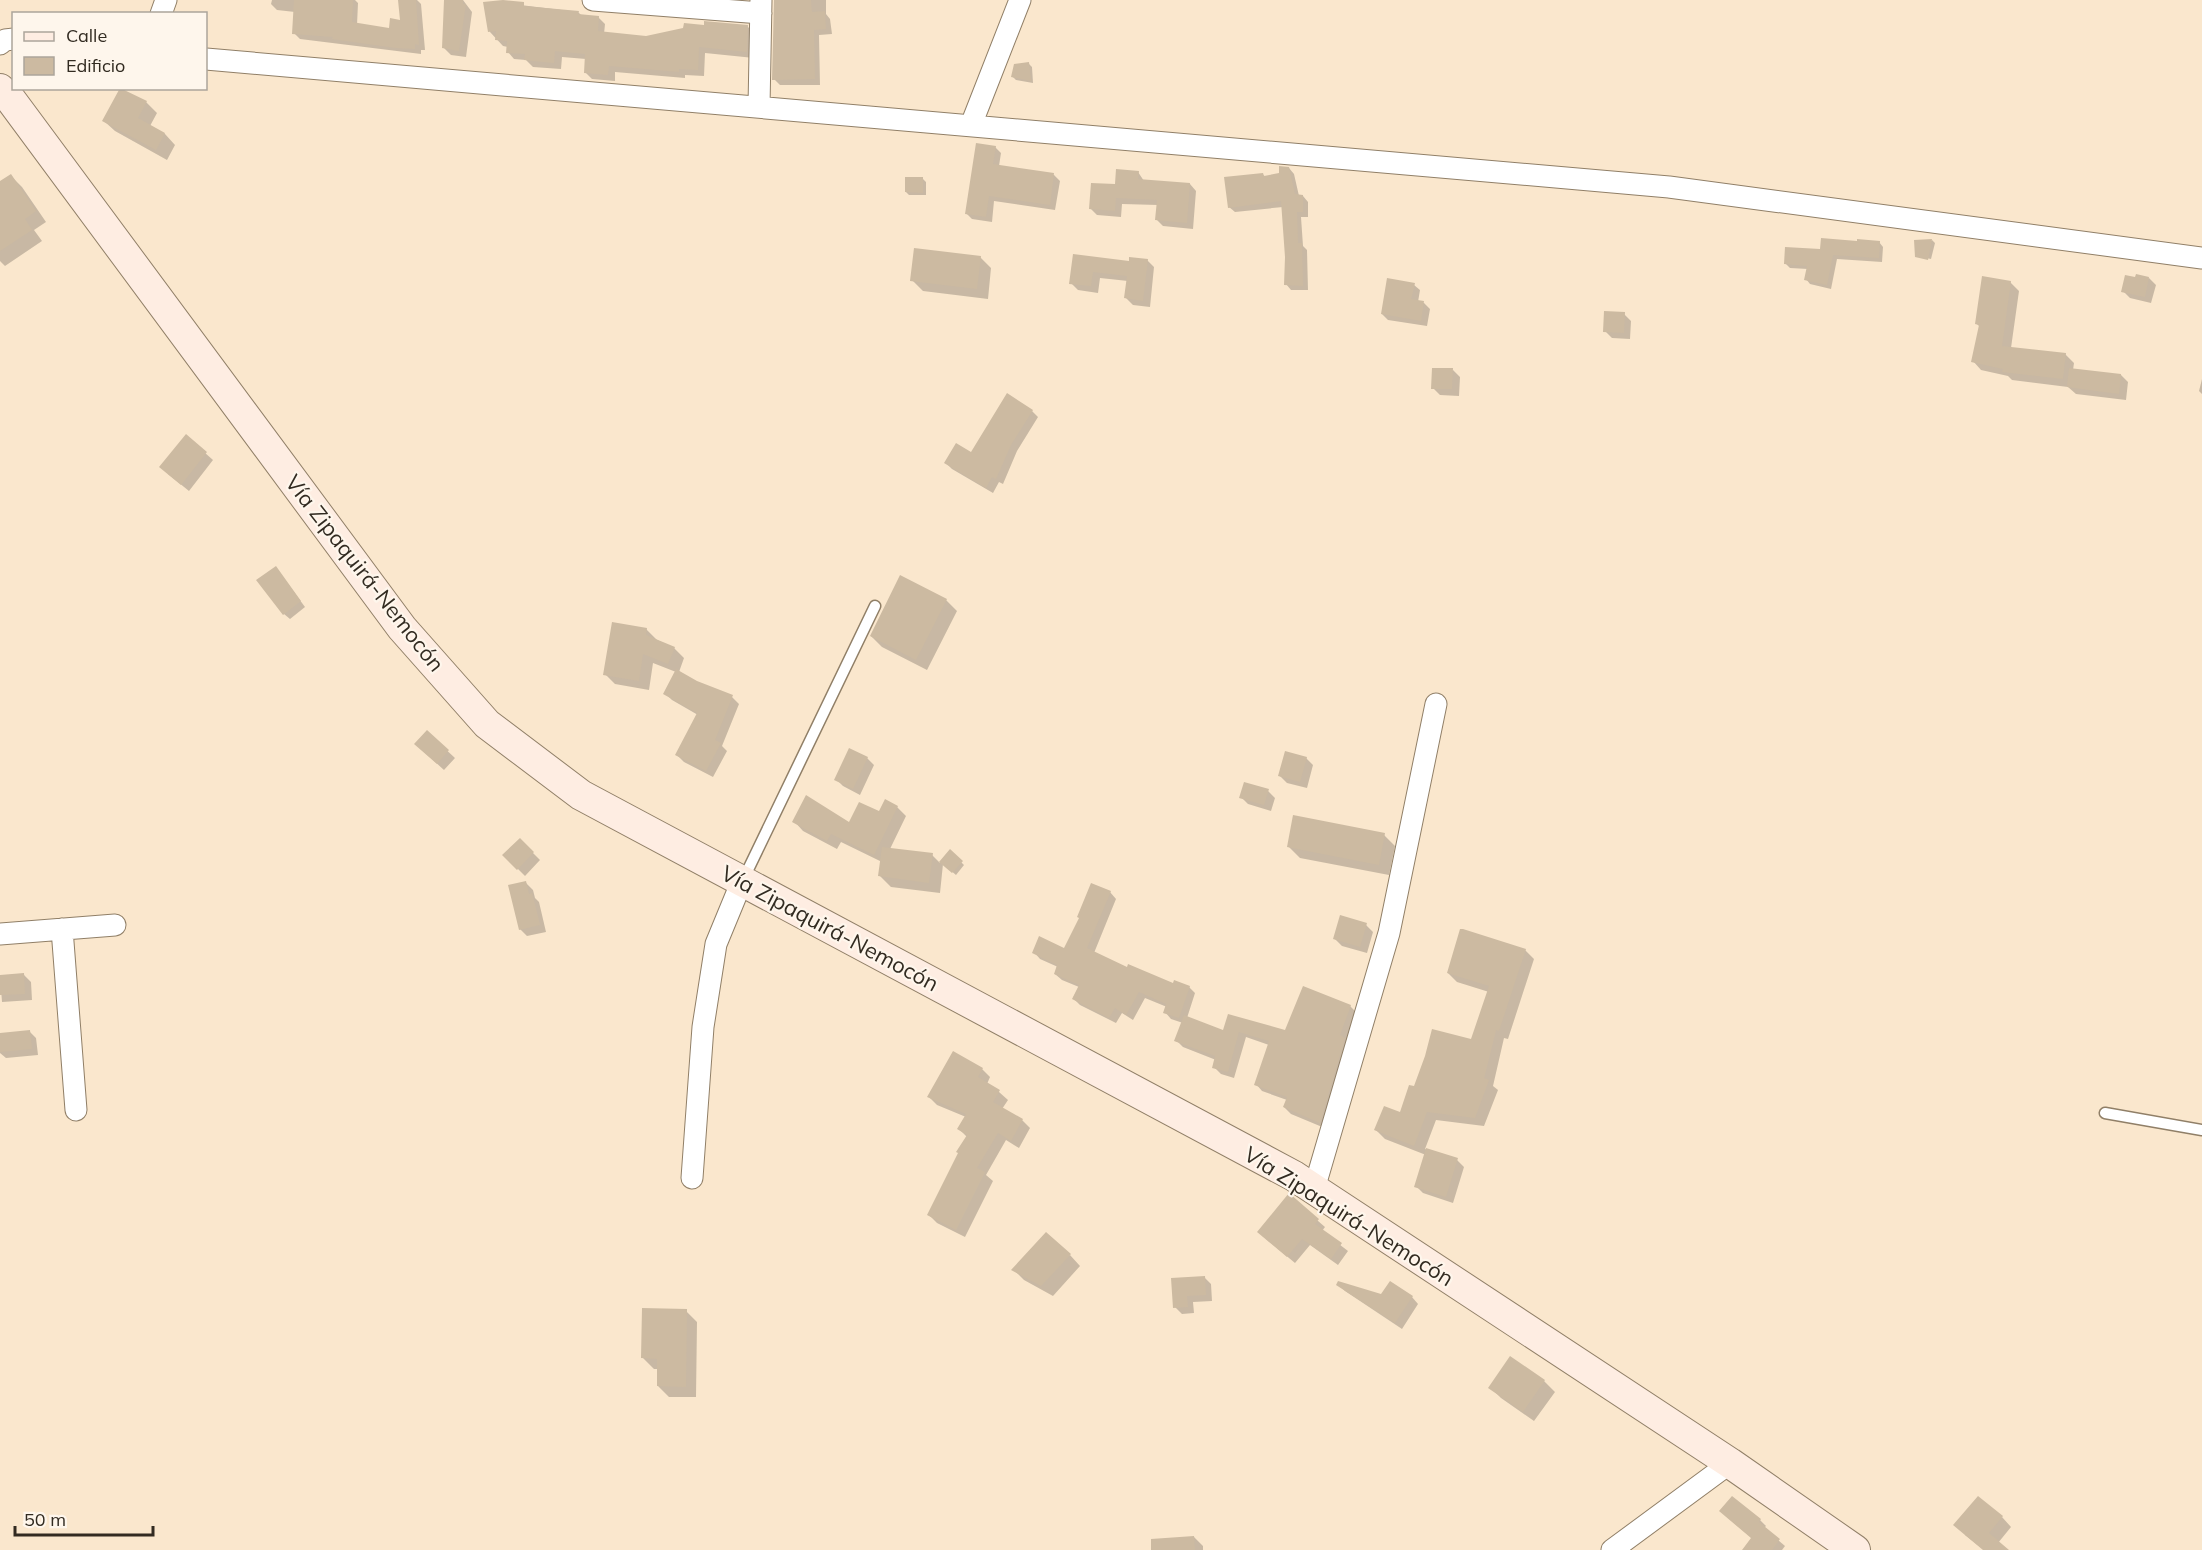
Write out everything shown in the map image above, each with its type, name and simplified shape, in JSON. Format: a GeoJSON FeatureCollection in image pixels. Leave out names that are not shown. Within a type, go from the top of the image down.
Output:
{"type":"FeatureCollection","features":[{"type":"Feature","properties":{"kind":"main road","name":"Vía Zipaquirá-Nemocón"},"geometry":{"type":"LineString","coordinates":[[0,89],[11,100],[402,628],[487,724],[581,795],[1294,1176],[1730,1463],[1855,1550]]}},
{"type":"Feature","properties":{"kind":"street"},"geometry":{"type":"LineString","coordinates":[[593,0],[761,7],[759,107]]}},
{"type":"Feature","properties":{"kind":"street"},"geometry":{"type":"LineString","coordinates":[[971,125],[1020,0]]}},
{"type":"Feature","properties":{"kind":"street"},"geometry":{"type":"LineString","coordinates":[[207,58],[1669,187],[2202,258]]}},
{"type":"Feature","properties":{"kind":"street"},"geometry":{"type":"LineString","coordinates":[[1314,1189],[1389,933],[1436,704]]}},
{"type":"Feature","properties":{"kind":"street"},"geometry":{"type":"LineString","coordinates":[[692,1178],[703,1027],[716,944],[742,881]]}},
{"type":"Feature","properties":{"kind":"street"},"geometry":{"type":"LineString","coordinates":[[0,934],[115,925]]}},
{"type":"Feature","properties":{"kind":"street"},"geometry":{"type":"LineString","coordinates":[[62,929],[76,1110]]}},
{"type":"Feature","properties":{"kind":"street"},"geometry":{"type":"LineString","coordinates":[[1612,1550],[1730,1463]]}},
{"type":"Feature","properties":{"kind":"lane"},"geometry":{"type":"LineString","coordinates":[[742,881],[875,606]]}},
{"type":"Feature","properties":{"kind":"lane"},"geometry":{"type":"LineString","coordinates":[[2105,1113],[2202,1130]]}},
{"type":"Feature","properties":{"kind":"building"},"geometry":{"type":"Polygon","coordinates":[[[294,0],[353,0],[352,22],[389,28],[390,18],[400,20],[398,0],[416,0],[419,45],[415,44],[415,49],[396,48],[332,39],[333,37],[292,34],[294,0]]]}},
{"type":"Feature","properties":{"kind":"building"},"geometry":{"type":"Polygon","coordinates":[[[444,0],[463,0],[463,4],[466,4],[459,51],[442,48],[444,0]]]}},
{"type":"Feature","properties":{"kind":"building"},"geometry":{"type":"Polygon","coordinates":[[[503,0],[524,2],[524,6],[579,11],[578,14],[599,16],[598,31],[646,36],[683,28],[684,23],[704,25],[704,21],[748,25],[747,52],[699,47],[698,70],[679,69],[679,72],[609,66],[608,75],[584,73],[585,54],[555,51],[554,63],[524,60],[525,54],[506,53],[507,41],[495,40],[496,31],[488,32],[483,2],[503,0]]]}},
{"type":"Feature","properties":{"kind":"building"},"geometry":{"type":"Polygon","coordinates":[[[774,0],[811,0],[812,12],[825,11],[826,29],[814,30],[815,79],[772,80],[774,0]]]}},
{"type":"Feature","properties":{"kind":"building"},"geometry":{"type":"Polygon","coordinates":[[[1029,62],[1031,81],[1011,77],[1014,64],[1029,62]]]}},
{"type":"Feature","properties":{"kind":"building"},"geometry":{"type":"Polygon","coordinates":[[[119,90],[124,90],[147,101],[138,118],[165,133],[156,150],[102,121],[119,90]]]}},
{"type":"Feature","properties":{"kind":"building"},"geometry":{"type":"Polygon","coordinates":[[[976,143],[996,146],[993,164],[1054,173],[1050,205],[989,196],[986,217],[965,214],[976,143]]]}},
{"type":"Feature","properties":{"kind":"building"},"geometry":{"type":"Polygon","coordinates":[[[1279,166],[1289,167],[1295,194],[1303,195],[1303,212],[1297,212],[1298,243],[1302,243],[1303,286],[1284,285],[1285,257],[1281,201],[1228,208],[1224,177],[1263,173],[1264,176],[1279,173],[1279,166]]]}},
{"type":"Feature","properties":{"kind":"building"},"geometry":{"type":"Polygon","coordinates":[[[1116,169],[1139,171],[1138,179],[1190,183],[1187,223],[1155,220],[1157,200],[1116,198],[1115,211],[1089,209],[1091,183],[1115,184],[1116,169]]]}},
{"type":"Feature","properties":{"kind":"building"},"geometry":{"type":"Polygon","coordinates":[[[11,174],[36,211],[25,219],[32,230],[0,251],[0,181],[11,174]]]}},
{"type":"Feature","properties":{"kind":"building"},"geometry":{"type":"Polygon","coordinates":[[[905,177],[923,177],[923,193],[905,192],[905,177]]]}},
{"type":"Feature","properties":{"kind":"building"},"geometry":{"type":"Polygon","coordinates":[[[1821,238],[1880,241],[1879,258],[1833,255],[1827,285],[1804,280],[1807,266],[1784,264],[1785,247],[1820,249],[1821,238]]]}},
{"type":"Feature","properties":{"kind":"building"},"geometry":{"type":"Polygon","coordinates":[[[1932,239],[1928,260],[1915,257],[1914,240],[1932,239]]]}},
{"type":"Feature","properties":{"kind":"building"},"geometry":{"type":"Polygon","coordinates":[[[914,248],[981,256],[977,289],[910,281],[914,248]]]}},
{"type":"Feature","properties":{"kind":"building"},"geometry":{"type":"Polygon","coordinates":[[[1073,254],[1129,261],[1129,257],[1148,259],[1143,301],[1124,298],[1127,276],[1093,272],[1091,286],[1069,284],[1073,254]]]}},
{"type":"Feature","properties":{"kind":"building"},"geometry":{"type":"Polygon","coordinates":[[[2136,274],[2149,277],[2145,297],[2121,292],[2125,275],[2135,277],[2136,274]]]}},
{"type":"Feature","properties":{"kind":"building"},"geometry":{"type":"Polygon","coordinates":[[[1982,276],[2011,281],[2002,346],[2066,353],[2063,379],[2002,372],[2003,369],[1971,362],[1979,325],[1975,324],[1982,276]]]}},
{"type":"Feature","properties":{"kind":"building"},"geometry":{"type":"Polygon","coordinates":[[[1387,278],[1415,283],[1411,299],[1424,301],[1421,321],[1381,314],[1387,278]]]}},
{"type":"Feature","properties":{"kind":"building"},"geometry":{"type":"Polygon","coordinates":[[[1604,311],[1625,312],[1624,333],[1603,332],[1604,311]]]}},
{"type":"Feature","properties":{"kind":"building"},"geometry":{"type":"Polygon","coordinates":[[[1432,368],[1453,368],[1452,389],[1431,389],[1432,368]]]}},
{"type":"Feature","properties":{"kind":"building"},"geometry":{"type":"Polygon","coordinates":[[[2069,368],[2121,374],[2119,394],[2067,387],[2069,368]]]}},
{"type":"Feature","properties":{"kind":"building"},"geometry":{"type":"Polygon","coordinates":[[[1007,393],[1033,410],[1011,445],[996,479],[992,477],[986,488],[944,463],[956,443],[971,452],[1007,393]]]}},
{"type":"Feature","properties":{"kind":"building"},"geometry":{"type":"Polygon","coordinates":[[[186,434],[207,452],[181,485],[159,467],[186,434]]]}},
{"type":"Feature","properties":{"kind":"building"},"geometry":{"type":"Polygon","coordinates":[[[276,566],[301,601],[283,615],[256,580],[276,566]]]}},
{"type":"Feature","properties":{"kind":"building"},"geometry":{"type":"Polygon","coordinates":[[[900,575],[947,599],[916,660],[870,636],[900,575]]]}},
{"type":"Feature","properties":{"kind":"building"},"geometry":{"type":"Polygon","coordinates":[[[612,622],[647,628],[646,635],[675,647],[668,664],[643,654],[639,681],[603,675],[612,622]]]}},
{"type":"Feature","properties":{"kind":"building"},"geometry":{"type":"Polygon","coordinates":[[[676,669],[697,681],[733,695],[715,740],[721,743],[706,771],[675,755],[697,713],[663,694],[676,669]]]}},
{"type":"Feature","properties":{"kind":"building"},"geometry":{"type":"Polygon","coordinates":[[[427,730],[449,750],[437,764],[414,744],[427,730]]]}},
{"type":"Feature","properties":{"kind":"building"},"geometry":{"type":"Polygon","coordinates":[[[849,748],[868,757],[853,789],[834,780],[849,748]]]}},
{"type":"Feature","properties":{"kind":"building"},"geometry":{"type":"Polygon","coordinates":[[[1285,751],[1307,757],[1300,782],[1278,776],[1285,751]]]}},
{"type":"Feature","properties":{"kind":"building"},"geometry":{"type":"Polygon","coordinates":[[[1244,782],[1269,789],[1264,805],[1239,798],[1244,782]]]}},
{"type":"Feature","properties":{"kind":"building"},"geometry":{"type":"Polygon","coordinates":[[[806,795],[849,822],[859,802],[879,811],[885,799],[898,806],[874,855],[831,834],[827,841],[792,822],[806,795]]]}},
{"type":"Feature","properties":{"kind":"building"},"geometry":{"type":"Polygon","coordinates":[[[1293,815],[1385,833],[1379,865],[1287,847],[1293,815]]]}},
{"type":"Feature","properties":{"kind":"building"},"geometry":{"type":"Polygon","coordinates":[[[520,838],[534,852],[517,870],[502,855],[520,838]]]}},
{"type":"Feature","properties":{"kind":"building"},"geometry":{"type":"Polygon","coordinates":[[[882,847],[933,853],[929,883],[878,876],[882,847]]]}},
{"type":"Feature","properties":{"kind":"building"},"geometry":{"type":"Polygon","coordinates":[[[950,849],[963,861],[952,873],[939,862],[950,849]]]}},
{"type":"Feature","properties":{"kind":"building"},"geometry":{"type":"Polygon","coordinates":[[[526,881],[529,894],[532,893],[540,925],[519,930],[508,885],[526,881]]]}},
{"type":"Feature","properties":{"kind":"building"},"geometry":{"type":"Polygon","coordinates":[[[1091,883],[1111,891],[1087,948],[1127,967],[1128,964],[1173,983],[1174,980],[1190,986],[1179,1018],[1163,1013],[1166,1004],[1139,992],[1126,1015],[1115,1008],[1109,1018],[1072,999],[1079,985],[1054,974],[1057,965],[1032,953],[1039,936],[1064,948],[1079,918],[1077,917],[1091,883]]]}},
{"type":"Feature","properties":{"kind":"building"},"geometry":{"type":"Polygon","coordinates":[[[1340,915],[1367,923],[1360,947],[1333,939],[1340,915]]]}},
{"type":"Feature","properties":{"kind":"building"},"geometry":{"type":"Polygon","coordinates":[[[1460,929],[1526,949],[1499,1031],[1496,1030],[1484,1078],[1489,1080],[1475,1118],[1427,1112],[1414,1146],[1374,1130],[1384,1106],[1400,1112],[1409,1085],[1414,1086],[1432,1029],[1471,1039],[1489,986],[1447,973],[1460,929]]]}},
{"type":"Feature","properties":{"kind":"building"},"geometry":{"type":"Polygon","coordinates":[[[24,973],[25,994],[0,995],[0,975],[24,973]]]}},
{"type":"Feature","properties":{"kind":"building"},"geometry":{"type":"Polygon","coordinates":[[[1303,986],[1351,1005],[1340,1035],[1345,1038],[1320,1123],[1283,1107],[1287,1097],[1254,1085],[1269,1041],[1239,1032],[1228,1072],[1212,1068],[1215,1056],[1174,1041],[1184,1015],[1223,1030],[1228,1014],[1285,1030],[1303,986]]]}},
{"type":"Feature","properties":{"kind":"building"},"geometry":{"type":"Polygon","coordinates":[[[30,1030],[32,1049],[0,1052],[0,1033],[30,1030]]]}},
{"type":"Feature","properties":{"kind":"building"},"geometry":{"type":"Polygon","coordinates":[[[953,1051],[983,1068],[978,1077],[1000,1090],[993,1102],[1023,1119],[1011,1141],[998,1133],[977,1168],[985,1172],[956,1230],[927,1215],[958,1153],[956,1152],[967,1135],[957,1129],[966,1114],[927,1097],[953,1051]]]}},
{"type":"Feature","properties":{"kind":"building"},"geometry":{"type":"Polygon","coordinates":[[[1426,1148],[1458,1158],[1446,1197],[1414,1187],[1426,1148]]]}},
{"type":"Feature","properties":{"kind":"building"},"geometry":{"type":"Polygon","coordinates":[[[1289,1193],[1319,1219],[1315,1224],[1342,1243],[1331,1259],[1302,1239],[1287,1257],[1257,1232],[1289,1193]]]}},
{"type":"Feature","properties":{"kind":"building"},"geometry":{"type":"Polygon","coordinates":[[[1046,1232],[1071,1254],[1041,1286],[1011,1270],[1046,1232]]]}},
{"type":"Feature","properties":{"kind":"building"},"geometry":{"type":"Polygon","coordinates":[[[1205,1276],[1206,1295],[1187,1296],[1188,1307],[1173,1308],[1171,1278],[1205,1276]]]}},
{"type":"Feature","properties":{"kind":"building"},"geometry":{"type":"Polygon","coordinates":[[[1338,1281],[1381,1294],[1390,1281],[1413,1296],[1395,1323],[1336,1285],[1338,1281]]]}},
{"type":"Feature","properties":{"kind":"building"},"geometry":{"type":"Polygon","coordinates":[[[642,1308],[687,1309],[686,1387],[657,1386],[657,1359],[641,1358],[642,1308]]]}},
{"type":"Feature","properties":{"kind":"building"},"geometry":{"type":"Polygon","coordinates":[[[1510,1356],[1545,1380],[1523,1412],[1488,1388],[1510,1356]]]}},
{"type":"Feature","properties":{"kind":"building"},"geometry":{"type":"Polygon","coordinates":[[[1732,1496],[1761,1519],[1759,1522],[1780,1539],[1772,1550],[1742,1550],[1751,1538],[1719,1511],[1732,1496]]]}},
{"type":"Feature","properties":{"kind":"building"},"geometry":{"type":"Polygon","coordinates":[[[1978,1496],[2003,1516],[1989,1533],[2009,1550],[1983,1550],[1953,1525],[1978,1496]]]}},
{"type":"Feature","properties":{"kind":"building"},"geometry":{"type":"Polygon","coordinates":[[[1194,1536],[1195,1550],[1151,1550],[1151,1539],[1194,1536]]]}}]}
